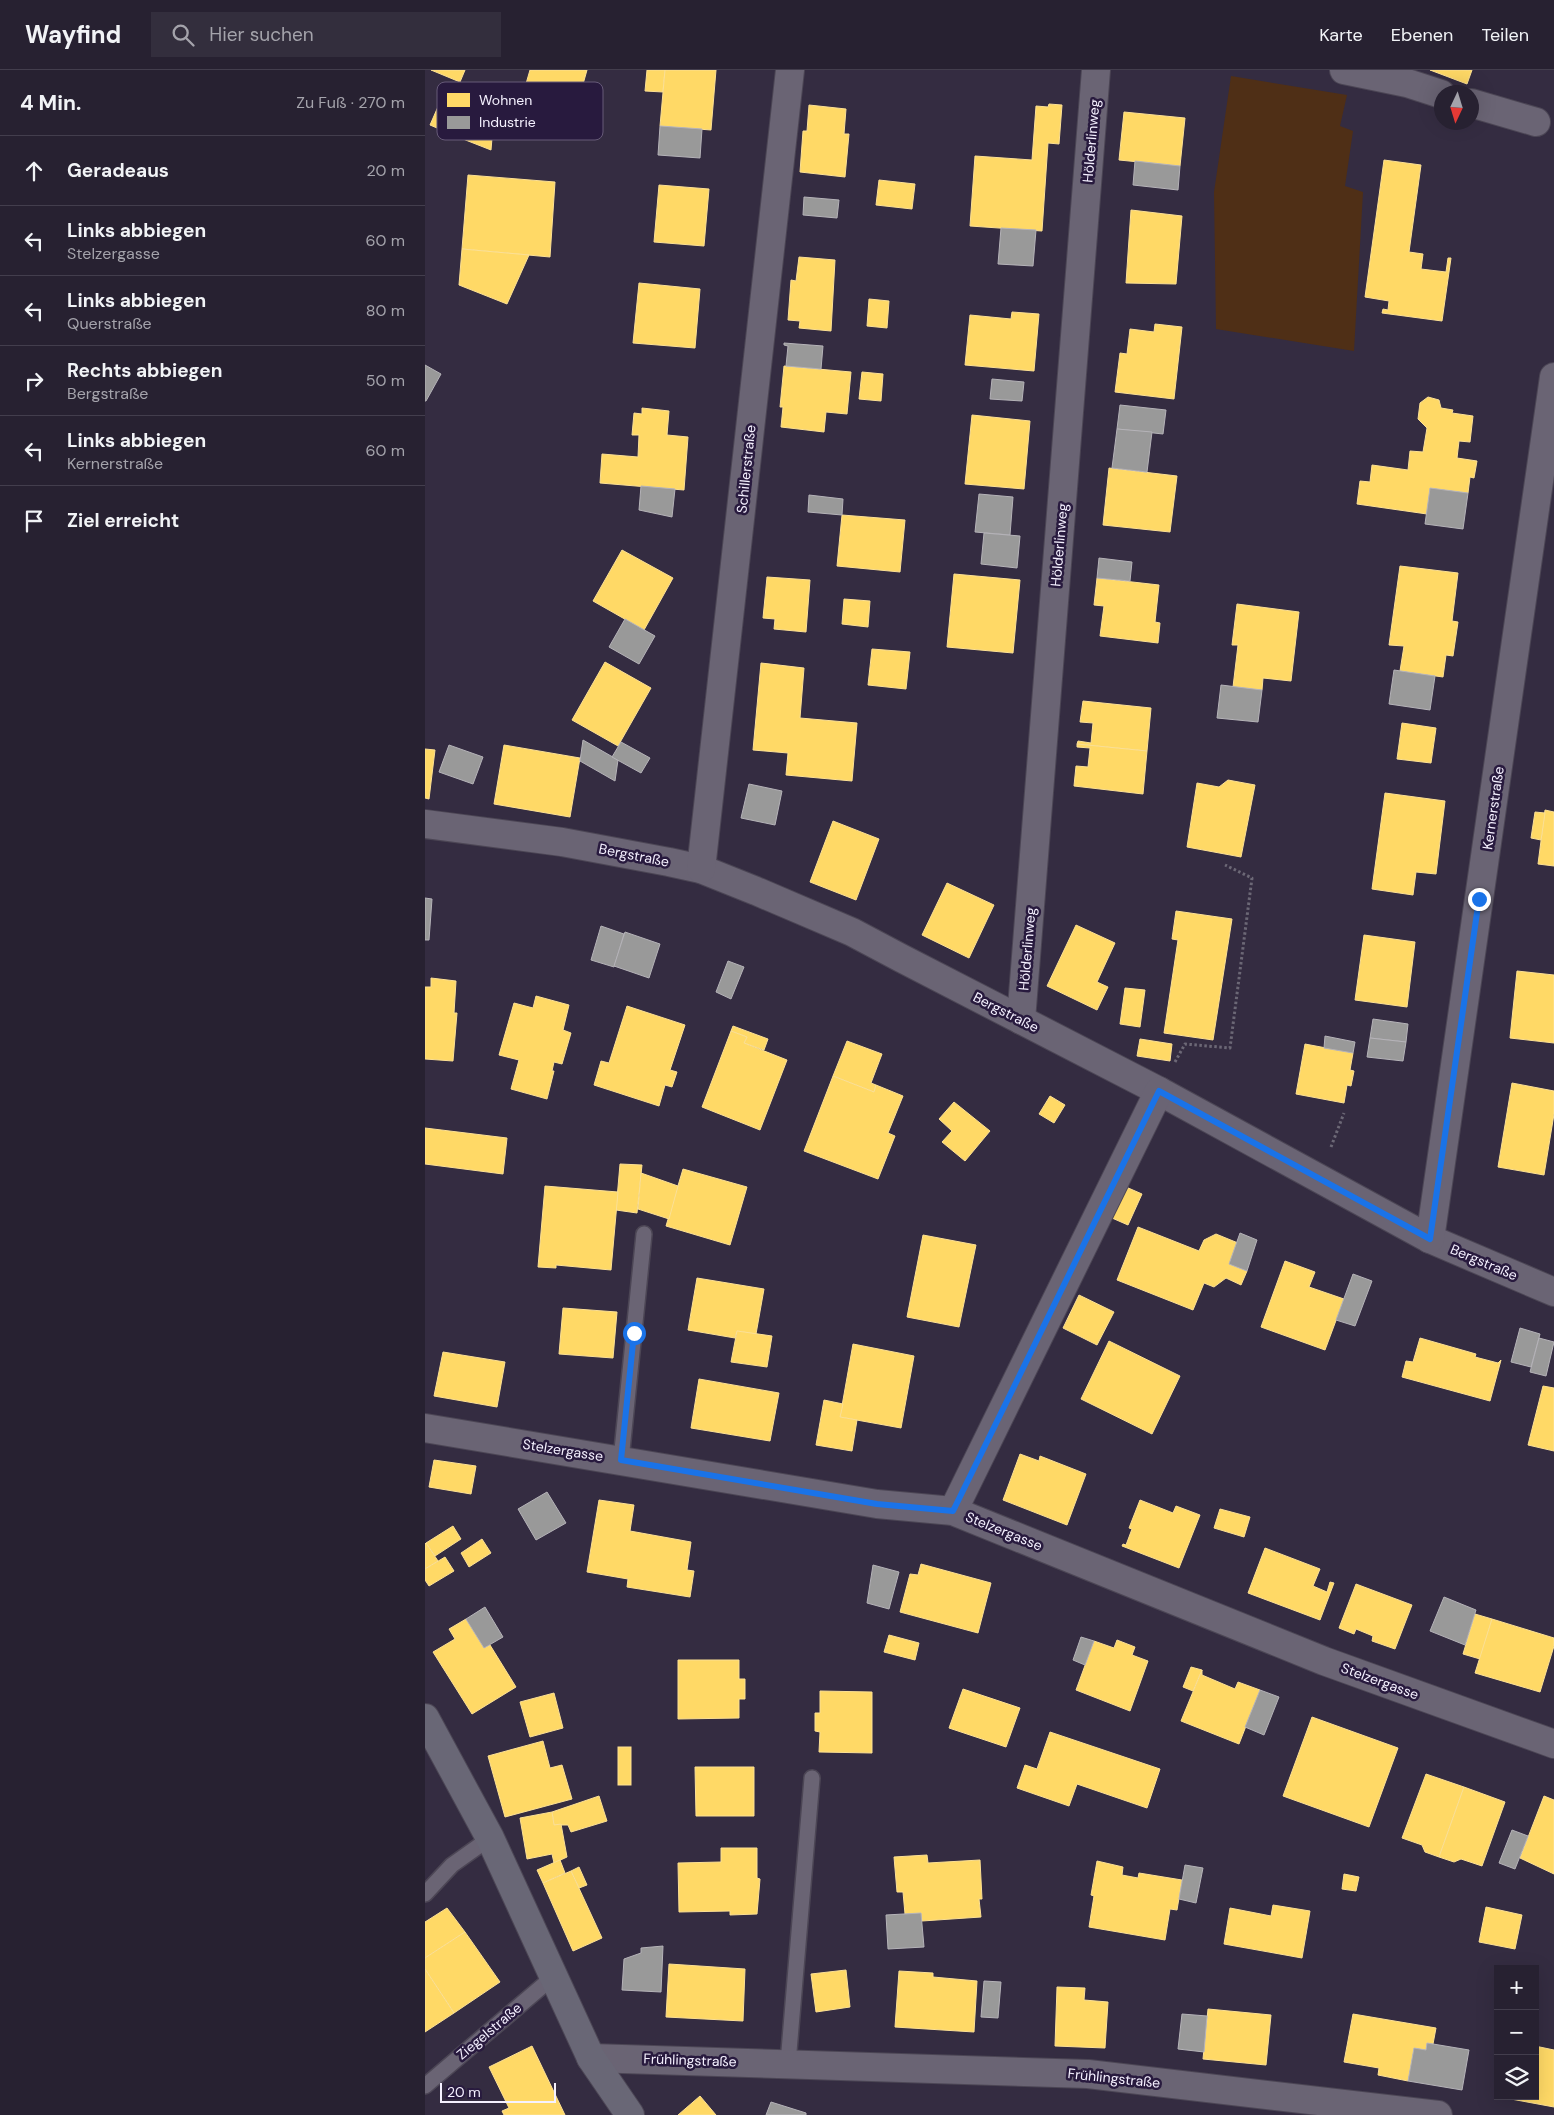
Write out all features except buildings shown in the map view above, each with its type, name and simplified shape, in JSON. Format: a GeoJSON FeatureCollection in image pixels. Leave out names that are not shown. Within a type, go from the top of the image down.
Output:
{"type":"FeatureCollection","features":[{"type":"Feature","properties":{"kind":"street","name":"Schillerstraße"},"geometry":{"type":"LineString","coordinates":[[701,869],[790,70]]}},
{"type":"Feature","properties":{"kind":"street","name":"Hölderlinweg"},"geometry":{"type":"LineString","coordinates":[[1021,1020],[1096,70]]}},
{"type":"Feature","properties":{"kind":"street"},"geometry":{"type":"LineString","coordinates":[[1344,70],[1407,83],[1434,92]]}},
{"type":"Feature","properties":{"kind":"street"},"geometry":{"type":"LineString","coordinates":[[1479,104],[1537,122]]}},
{"type":"Feature","properties":{"kind":"street","name":"Kernerstraße"},"geometry":{"type":"LineString","coordinates":[[1430,1239],[1554,377]]}},
{"type":"Feature","properties":{"kind":"street","name":"Bergstraße"},"geometry":{"type":"LineString","coordinates":[[425,824],[562,842],[701,869],[852,932],[1159,1091],[1430,1239],[1554,1292]]}},
{"type":"Feature","properties":{"kind":"street"},"geometry":{"type":"LineString","coordinates":[[953,1511],[1159,1091]]}},
{"type":"Feature","properties":{"kind":"street","name":"Stelzergasse"},"geometry":{"type":"LineString","coordinates":[[425,1428],[877,1504],[953,1511],[1324,1661],[1554,1744]]}},
{"type":"Feature","properties":{"kind":"street"},"geometry":{"type":"LineString","coordinates":[[425,1718],[490,1838],[591,2058],[630,2115]]}},
{"type":"Feature","properties":{"kind":"street","name":"Frühlingstraße"},"geometry":{"type":"LineString","coordinates":[[591,2058],[1088,2074],[1438,2115]]}},
{"type":"Feature","properties":{"kind":"lane"},"geometry":{"type":"LineString","coordinates":[[621,1460],[644,1234]]}},
{"type":"Feature","properties":{"kind":"lane"},"geometry":{"type":"LineString","coordinates":[[788,2063],[812,1778]]}},
{"type":"Feature","properties":{"kind":"lane"},"geometry":{"type":"LineString","coordinates":[[425,1894],[452,1865],[490,1838]]}},
{"type":"Feature","properties":{"kind":"lane","name":"Ziegelstraße"},"geometry":{"type":"LineString","coordinates":[[425,2086],[553,1977]]}},
{"type":"Feature","properties":{"kind":"path"},"geometry":{"type":"LineString","coordinates":[[1159,1091],[1185,1044],[1230,1048],[1252,878],[1225,865]]}},
{"type":"Feature","properties":{"kind":"shaded area"},"geometry":{"type":"Polygon","coordinates":[[[1231,76],[1347,95],[1340,126],[1353,131],[1345,186],[1363,192],[1354,351],[1216,329],[1214,192],[1231,76]]]}},
{"type":"Feature","properties":{"kind":"route"},"geometry":{"type":"LineString","coordinates":[[634,1333],[621,1460],[877,1504],[953,1511],[1159,1091],[1430,1239],[1479,899]]}}]}
